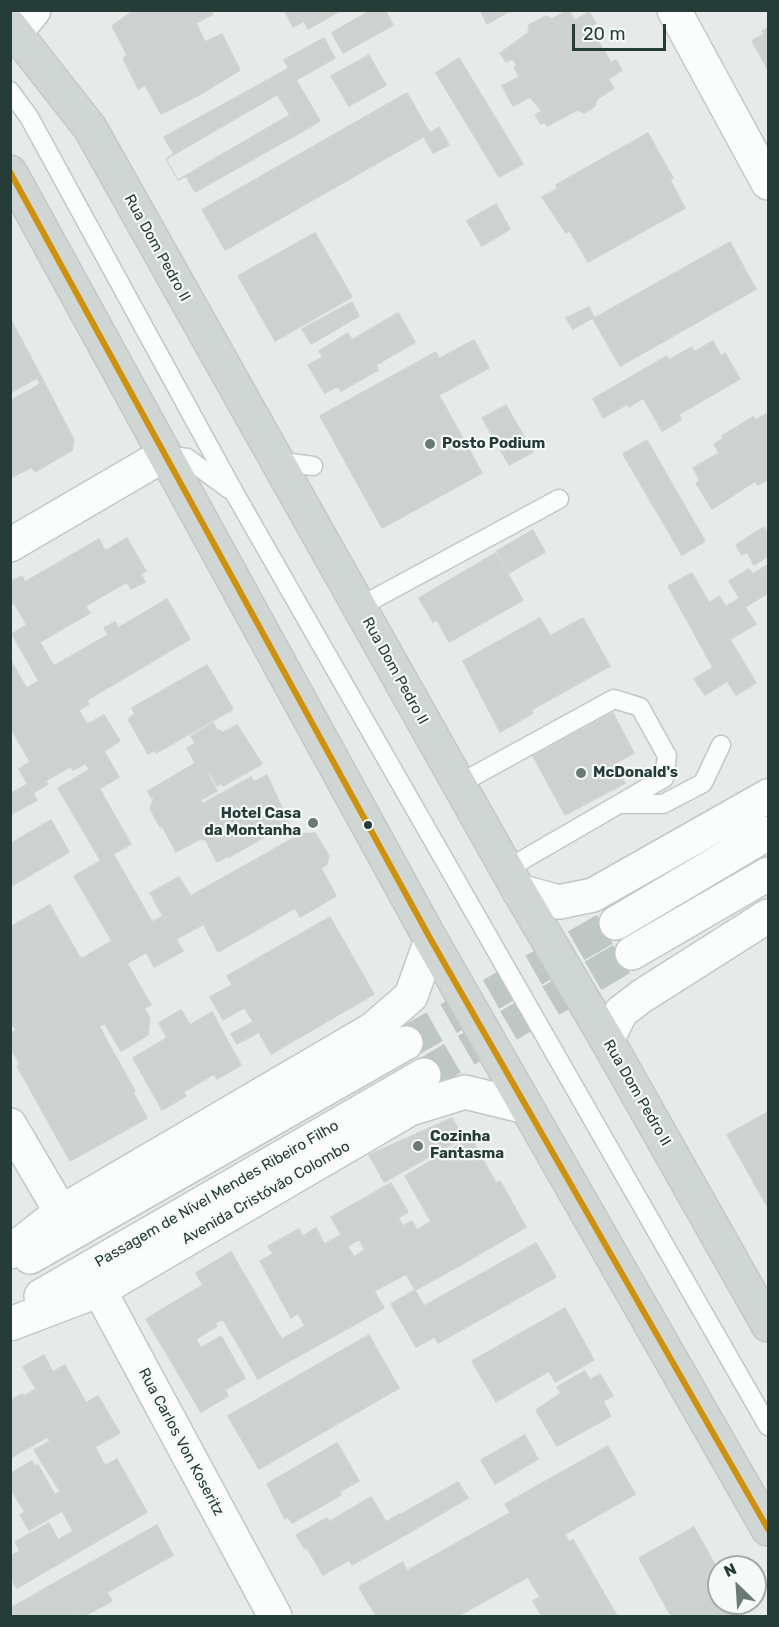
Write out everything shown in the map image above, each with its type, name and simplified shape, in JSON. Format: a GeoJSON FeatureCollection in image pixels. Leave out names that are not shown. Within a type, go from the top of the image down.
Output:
{"type":"FeatureCollection","features":[{"type":"Feature","properties":{"kind":"main road"},"geometry":{"type":"LineString","coordinates":[[674,10],[768,183]]}},
{"type":"Feature","properties":{"kind":"main road","name":"Rua Dom Pedro II"},"geometry":{"type":"LineString","coordinates":[[18,27],[90,128],[513,880],[607,1040],[768,1325]]}},
{"type":"Feature","properties":{"kind":"main road"},"geometry":{"type":"LineString","coordinates":[[10,172],[431,940],[768,1529]]}},
{"type":"Feature","properties":{"kind":"main road"},"geometry":{"type":"LineString","coordinates":[[10,545],[164,455]]}},
{"type":"Feature","properties":{"kind":"main road"},"geometry":{"type":"LineString","coordinates":[[513,880],[559,902],[593,895],[768,796]]}},
{"type":"Feature","properties":{"kind":"main road"},"geometry":{"type":"LineString","coordinates":[[616,922],[768,833]]}},
{"type":"Feature","properties":{"kind":"main road"},"geometry":{"type":"LineString","coordinates":[[632,953],[768,874]]}},
{"type":"Feature","properties":{"kind":"main road"},"geometry":{"type":"LineString","coordinates":[[607,1040],[621,1012],[642,996],[768,916]]}},
{"type":"Feature","properties":{"kind":"main road"},"geometry":{"type":"LineString","coordinates":[[10,1252],[61,1212],[373,1029],[411,996],[431,940]]}},
{"type":"Feature","properties":{"kind":"main road"},"geometry":{"type":"LineString","coordinates":[[10,1268],[406,1043]]}},
{"type":"Feature","properties":{"kind":"main road","name":"Passagem de Nível Mendes Ribeiro Filho"},"geometry":{"type":"LineString","coordinates":[[10,1313],[94,1279],[424,1075]]}},
{"type":"Feature","properties":{"kind":"main road","name":"Avenida Cristóvão Colombo"},"geometry":{"type":"LineString","coordinates":[[10,1324],[410,1109],[465,1092],[526,1107]]}},
{"type":"Feature","properties":{"kind":"main road"},"geometry":{"type":"LineString","coordinates":[[10,1125],[61,1212]]}},
{"type":"Feature","properties":{"kind":"main road","name":"Rua Carlos Von Koseritz"},"geometry":{"type":"LineString","coordinates":[[94,1279],[274,1617]]}},
{"type":"Feature","properties":{"kind":"lane"},"geometry":{"type":"LineString","coordinates":[[10,91],[29,117],[235,494],[768,1426]]}},
{"type":"Feature","properties":{"kind":"lane"},"geometry":{"type":"LineString","coordinates":[[164,455],[187,458],[235,494]]}},
{"type":"Feature","properties":{"kind":"lane"},"geometry":{"type":"LineString","coordinates":[[277,461],[313,466]]}},
{"type":"Feature","properties":{"kind":"lane"},"geometry":{"type":"LineString","coordinates":[[359,607],[559,499]]}},
{"type":"Feature","properties":{"kind":"lane"},"geometry":{"type":"LineString","coordinates":[[459,784],[614,699],[640,707],[667,756],[664,778],[618,804],[513,880]]}},
{"type":"Feature","properties":{"kind":"lane"},"geometry":{"type":"LineString","coordinates":[[618,804],[663,804],[703,783],[721,745]]}},
{"type":"Feature","properties":{"kind":"building"},"geometry":{"type":"Polygon","coordinates":[[[134,10],[211,10],[213,14],[196,23],[205,42],[222,34],[240,70],[199,95],[161,114],[145,85],[138,89],[123,58],[127,55],[112,26],[134,10]]]}},
{"type":"Feature","properties":{"kind":"building"},"geometry":{"type":"Polygon","coordinates":[[[284,10],[341,10],[308,29],[304,21],[293,27],[284,10]]]}},
{"type":"Feature","properties":{"kind":"building"},"geometry":{"type":"Polygon","coordinates":[[[371,10],[385,10],[393,25],[343,53],[332,33],[371,10]]]}},
{"type":"Feature","properties":{"kind":"building"},"geometry":{"type":"Polygon","coordinates":[[[480,10],[511,10],[487,24],[480,10]]]}},
{"type":"Feature","properties":{"kind":"building"},"geometry":{"type":"Polygon","coordinates":[[[568,10],[575,20],[589,12],[596,23],[590,27],[611,63],[616,60],[622,70],[608,79],[614,88],[597,99],[595,106],[584,113],[577,110],[547,126],[545,122],[541,124],[535,115],[542,111],[530,97],[513,106],[502,86],[519,77],[514,67],[517,65],[513,59],[506,62],[500,53],[528,33],[529,25],[546,16],[552,19],[568,10]]]}},
{"type":"Feature","properties":{"kind":"building"},"geometry":{"type":"Polygon","coordinates":[[[768,27],[768,70],[752,41],[764,34],[762,31],[768,27]]]}},
{"type":"Feature","properties":{"kind":"building"},"geometry":{"type":"Polygon","coordinates":[[[324,38],[335,58],[296,80],[284,60],[324,38]]]}},
{"type":"Feature","properties":{"kind":"building"},"geometry":{"type":"Polygon","coordinates":[[[369,55],[386,85],[349,106],[331,76],[369,55]]]}},
{"type":"Feature","properties":{"kind":"building"},"geometry":{"type":"Polygon","coordinates":[[[459,58],[523,164],[499,177],[436,73],[459,58]]]}},
{"type":"Feature","properties":{"kind":"building"},"geometry":{"type":"Polygon","coordinates":[[[289,68],[320,121],[296,135],[286,118],[290,115],[268,80],[289,68]]]}},
{"type":"Feature","properties":{"kind":"building"},"geometry":{"type":"Polygon","coordinates":[[[268,80],[290,115],[286,118],[296,135],[195,192],[186,176],[178,180],[166,159],[174,154],[164,137],[268,80]]]}},
{"type":"Feature","properties":{"kind":"building"},"geometry":{"type":"Polygon","coordinates":[[[407,93],[430,133],[225,250],[202,210],[407,93]]]}},
{"type":"Feature","properties":{"kind":"building"},"geometry":{"type":"Polygon","coordinates":[[[278,94],[290,115],[178,180],[166,159],[278,94]]]}},
{"type":"Feature","properties":{"kind":"building"},"geometry":{"type":"Polygon","coordinates":[[[439,127],[449,145],[433,153],[424,137],[439,127]]]}},
{"type":"Feature","properties":{"kind":"building"},"geometry":{"type":"Polygon","coordinates":[[[648,133],[673,178],[670,180],[685,208],[588,262],[570,231],[566,233],[542,197],[557,189],[556,185],[648,133]]]}},
{"type":"Feature","properties":{"kind":"building"},"geometry":{"type":"Polygon","coordinates":[[[496,204],[510,229],[482,246],[467,221],[496,204]]]}},
{"type":"Feature","properties":{"kind":"building"},"geometry":{"type":"Polygon","coordinates":[[[315,233],[352,297],[275,341],[238,276],[315,233]]]}},
{"type":"Feature","properties":{"kind":"building"},"geometry":{"type":"Polygon","coordinates":[[[730,242],[756,289],[620,366],[593,319],[730,242]]]}},
{"type":"Feature","properties":{"kind":"building"},"geometry":{"type":"Polygon","coordinates":[[[352,302],[359,316],[311,344],[302,329],[352,302]]]}},
{"type":"Feature","properties":{"kind":"building"},"geometry":{"type":"Polygon","coordinates":[[[589,307],[594,317],[573,329],[566,318],[589,307]]]}},
{"type":"Feature","properties":{"kind":"building"},"geometry":{"type":"Polygon","coordinates":[[[398,313],[415,342],[376,365],[378,370],[341,391],[338,386],[325,393],[308,365],[323,357],[319,351],[348,333],[352,340],[398,313]]]}},
{"type":"Feature","properties":{"kind":"building"},"geometry":{"type":"Polygon","coordinates":[[[10,318],[44,382],[40,384],[37,378],[10,393],[10,318]]]}},
{"type":"Feature","properties":{"kind":"building"},"geometry":{"type":"Polygon","coordinates":[[[474,340],[489,368],[439,395],[482,473],[382,528],[320,416],[436,352],[439,359],[474,340]]]}},
{"type":"Feature","properties":{"kind":"building"},"geometry":{"type":"Polygon","coordinates":[[[713,341],[721,356],[725,353],[740,379],[679,414],[681,420],[662,431],[643,398],[603,418],[593,399],[667,356],[669,360],[692,347],[694,352],[713,341]]]}},
{"type":"Feature","properties":{"kind":"building"},"geometry":{"type":"Polygon","coordinates":[[[44,382],[74,440],[72,450],[35,472],[32,467],[10,478],[10,401],[44,382]]]}},
{"type":"Feature","properties":{"kind":"building"},"geometry":{"type":"Polygon","coordinates":[[[506,405],[533,452],[509,465],[482,418],[506,405]]]}},
{"type":"Feature","properties":{"kind":"building"},"geometry":{"type":"Polygon","coordinates":[[[768,413],[768,479],[758,485],[755,481],[712,509],[696,483],[700,481],[693,468],[719,453],[714,444],[723,439],[722,436],[753,417],[756,420],[768,413]]]}},
{"type":"Feature","properties":{"kind":"building"},"geometry":{"type":"Polygon","coordinates":[[[647,440],[705,541],[682,555],[623,454],[647,440]]]}},
{"type":"Feature","properties":{"kind":"building"},"geometry":{"type":"Polygon","coordinates":[[[764,527],[768,535],[768,556],[754,565],[747,552],[742,555],[736,545],[764,527]]]}},
{"type":"Feature","properties":{"kind":"building"},"geometry":{"type":"Polygon","coordinates":[[[533,530],[545,552],[509,573],[497,551],[533,530]]]}},
{"type":"Feature","properties":{"kind":"building"},"geometry":{"type":"Polygon","coordinates":[[[127,538],[146,571],[141,574],[145,582],[131,589],[127,582],[85,606],[90,613],[38,643],[14,603],[27,595],[20,585],[99,539],[105,551],[127,538]]]}},
{"type":"Feature","properties":{"kind":"building"},"geometry":{"type":"Polygon","coordinates":[[[496,553],[523,600],[449,642],[437,620],[433,622],[419,598],[496,553]]]}},
{"type":"Feature","properties":{"kind":"building"},"geometry":{"type":"Polygon","coordinates":[[[768,565],[768,593],[745,607],[729,581],[749,569],[753,574],[768,565]]]}},
{"type":"Feature","properties":{"kind":"building"},"geometry":{"type":"Polygon","coordinates":[[[692,573],[738,653],[713,668],[668,586],[692,573]]]}},
{"type":"Feature","properties":{"kind":"building"},"geometry":{"type":"Polygon","coordinates":[[[22,576],[25,582],[20,585],[27,595],[10,605],[10,582],[22,576]]]}},
{"type":"Feature","properties":{"kind":"building"},"geometry":{"type":"Polygon","coordinates":[[[719,596],[726,607],[716,613],[710,602],[719,596]]]}},
{"type":"Feature","properties":{"kind":"building"},"geometry":{"type":"Polygon","coordinates":[[[740,598],[745,607],[721,622],[716,613],[740,598]]]}},
{"type":"Feature","properties":{"kind":"building"},"geometry":{"type":"Polygon","coordinates":[[[167,599],[190,639],[87,700],[89,704],[77,711],[52,667],[108,635],[104,628],[115,622],[118,628],[167,599]]]}},
{"type":"Feature","properties":{"kind":"building"},"geometry":{"type":"Polygon","coordinates":[[[745,607],[756,624],[731,639],[721,622],[745,607]]]}},
{"type":"Feature","properties":{"kind":"building"},"geometry":{"type":"Polygon","coordinates":[[[540,618],[550,636],[583,618],[610,666],[531,710],[533,713],[500,732],[463,661],[540,618]]]}},
{"type":"Feature","properties":{"kind":"building"},"geometry":{"type":"Polygon","coordinates":[[[27,625],[38,643],[23,653],[12,634],[27,625]]]}},
{"type":"Feature","properties":{"kind":"building"},"geometry":{"type":"Polygon","coordinates":[[[40,643],[54,666],[36,676],[23,653],[40,643]]]}},
{"type":"Feature","properties":{"kind":"building"},"geometry":{"type":"Polygon","coordinates":[[[738,653],[756,683],[736,695],[727,681],[705,695],[694,679],[738,653]]]}},
{"type":"Feature","properties":{"kind":"building"},"geometry":{"type":"Polygon","coordinates":[[[10,659],[71,766],[42,783],[10,727],[10,659]]]}},
{"type":"Feature","properties":{"kind":"building"},"geometry":{"type":"Polygon","coordinates":[[[207,665],[233,709],[156,753],[155,750],[148,754],[128,719],[135,714],[132,708],[207,665]]]}},
{"type":"Feature","properties":{"kind":"building"},"geometry":{"type":"Polygon","coordinates":[[[52,667],[87,724],[69,735],[36,676],[52,667]]]}},
{"type":"Feature","properties":{"kind":"building"},"geometry":{"type":"Polygon","coordinates":[[[39,681],[86,763],[73,770],[27,688],[39,681]]]}},
{"type":"Feature","properties":{"kind":"building","name":"McDonald's"},"geometry":{"type":"Polygon","coordinates":[[[613,713],[634,753],[614,764],[625,783],[565,815],[533,756],[613,713]]]}},
{"type":"Feature","properties":{"kind":"building"},"geometry":{"type":"Polygon","coordinates":[[[104,715],[120,741],[104,751],[119,777],[100,788],[69,735],[104,715]]]}},
{"type":"Feature","properties":{"kind":"building"},"geometry":{"type":"Polygon","coordinates":[[[213,723],[218,731],[195,743],[191,736],[213,723]]]}},
{"type":"Feature","properties":{"kind":"building"},"geometry":{"type":"Polygon","coordinates":[[[237,725],[262,764],[223,786],[222,783],[217,786],[210,773],[203,777],[187,748],[220,730],[222,733],[237,725]]]}},
{"type":"Feature","properties":{"kind":"building"},"geometry":{"type":"Polygon","coordinates":[[[30,762],[42,783],[45,781],[48,784],[33,793],[19,769],[30,762]]]}},
{"type":"Feature","properties":{"kind":"building"},"geometry":{"type":"Polygon","coordinates":[[[196,763],[203,777],[208,774],[217,791],[200,800],[202,803],[160,827],[150,809],[155,794],[151,798],[148,791],[196,763]]]}},
{"type":"Feature","properties":{"kind":"building"},"geometry":{"type":"Polygon","coordinates":[[[89,770],[131,844],[101,861],[58,788],[89,770]]]}},
{"type":"Feature","properties":{"kind":"building"},"geometry":{"type":"Polygon","coordinates":[[[267,775],[289,823],[229,857],[215,833],[202,840],[186,813],[251,777],[254,782],[267,775]]]}},
{"type":"Feature","properties":{"kind":"building"},"geometry":{"type":"Polygon","coordinates":[[[28,784],[37,800],[10,815],[10,794],[28,784]]]}},
{"type":"Feature","properties":{"kind":"building"},"geometry":{"type":"Polygon","coordinates":[[[186,813],[200,839],[176,852],[162,826],[186,813]]]}},
{"type":"Feature","properties":{"kind":"building"},"geometry":{"type":"Polygon","coordinates":[[[51,820],[69,852],[10,887],[10,844],[51,820]]]}},
{"type":"Feature","properties":{"kind":"building"},"geometry":{"type":"Polygon","coordinates":[[[215,833],[228,856],[217,862],[205,839],[215,833]]]}},
{"type":"Feature","properties":{"kind":"building"},"geometry":{"type":"Polygon","coordinates":[[[315,833],[329,856],[327,864],[321,868],[336,896],[300,917],[295,908],[218,952],[189,897],[301,834],[315,833]]]}},
{"type":"Feature","properties":{"kind":"building"},"geometry":{"type":"Polygon","coordinates":[[[113,854],[161,937],[158,939],[161,943],[40,1016],[10,965],[10,927],[50,905],[81,959],[112,941],[74,876],[113,854]]]}},
{"type":"Feature","properties":{"kind":"building"},"geometry":{"type":"Polygon","coordinates":[[[179,877],[191,897],[161,913],[150,893],[179,877]]]}},
{"type":"Feature","properties":{"kind":"building"},"geometry":{"type":"Polygon","coordinates":[[[189,897],[202,925],[176,939],[161,913],[189,897]]]}},
{"type":"Feature","properties":{"kind":"building"},"geometry":{"type":"Polygon","coordinates":[[[163,916],[174,936],[161,943],[158,939],[161,937],[153,922],[163,916]]]}},
{"type":"Feature","properties":{"kind":"building"},"geometry":{"type":"Polygon","coordinates":[[[330,917],[374,994],[271,1054],[227,976],[330,917]]]}},
{"type":"Feature","properties":{"kind":"building"},"geometry":{"type":"Polygon","coordinates":[[[174,936],[183,951],[154,967],[146,952],[174,936]]]}},
{"type":"Feature","properties":{"kind":"building"},"geometry":{"type":"Polygon","coordinates":[[[127,963],[151,1005],[144,1008],[150,1018],[148,1035],[121,1051],[84,989],[127,963]]]}},
{"type":"Feature","properties":{"kind":"building"},"geometry":{"type":"Polygon","coordinates":[[[10,965],[40,1016],[16,1030],[10,1021],[10,965]]]}},
{"type":"Feature","properties":{"kind":"building"},"geometry":{"type":"Polygon","coordinates":[[[232,985],[245,1007],[223,1020],[210,997],[232,985]]]}},
{"type":"Feature","properties":{"kind":"building"},"geometry":{"type":"Polygon","coordinates":[[[84,989],[104,1024],[99,1026],[135,1091],[133,1092],[147,1118],[70,1161],[17,1066],[20,1064],[10,1047],[10,1034],[84,989]]]}},
{"type":"Feature","properties":{"kind":"building"},"geometry":{"type":"Polygon","coordinates":[[[181,1010],[190,1025],[212,1012],[241,1065],[217,1079],[214,1074],[183,1092],[186,1096],[162,1110],[133,1058],[167,1038],[159,1023],[181,1010]]]}},
{"type":"Feature","properties":{"kind":"building"},"geometry":{"type":"Polygon","coordinates":[[[253,1022],[259,1032],[237,1044],[231,1034],[253,1022]]]}},
{"type":"Feature","properties":{"kind":"building"},"geometry":{"type":"Polygon","coordinates":[[[768,1112],[768,1208],[727,1135],[768,1112]]]}},
{"type":"Feature","properties":{"kind":"building","name":"Cozinha Fantasma"},"geometry":{"type":"Polygon","coordinates":[[[452,1118],[463,1138],[384,1182],[369,1155],[452,1118]]]}},
{"type":"Feature","properties":{"kind":"building"},"geometry":{"type":"Polygon","coordinates":[[[471,1138],[496,1183],[431,1221],[405,1176],[471,1138]]]}},
{"type":"Feature","properties":{"kind":"building"},"geometry":{"type":"Polygon","coordinates":[[[500,1181],[526,1227],[457,1267],[431,1221],[500,1181]]]}},
{"type":"Feature","properties":{"kind":"building"},"geometry":{"type":"Polygon","coordinates":[[[391,1183],[408,1212],[398,1218],[403,1226],[412,1221],[417,1230],[431,1222],[457,1267],[415,1290],[406,1274],[374,1291],[354,1257],[365,1250],[359,1239],[348,1246],[331,1217],[391,1183]]]}},
{"type":"Feature","properties":{"kind":"building"},"geometry":{"type":"Polygon","coordinates":[[[316,1228],[347,1285],[340,1289],[350,1307],[307,1330],[298,1313],[291,1318],[260,1261],[273,1254],[268,1246],[299,1229],[303,1236],[316,1228]]]}},
{"type":"Feature","properties":{"kind":"building"},"geometry":{"type":"Polygon","coordinates":[[[341,1235],[384,1308],[293,1359],[282,1339],[305,1326],[307,1330],[350,1307],[340,1289],[347,1285],[325,1244],[341,1235]]]}},
{"type":"Feature","properties":{"kind":"building"},"geometry":{"type":"Polygon","coordinates":[[[536,1243],[556,1277],[438,1343],[419,1309],[536,1243]]]}},
{"type":"Feature","properties":{"kind":"building"},"geometry":{"type":"Polygon","coordinates":[[[231,1252],[293,1359],[258,1379],[196,1273],[231,1252]]]}},
{"type":"Feature","properties":{"kind":"building"},"geometry":{"type":"Polygon","coordinates":[[[203,1285],[223,1319],[215,1323],[217,1326],[196,1339],[201,1348],[221,1336],[245,1378],[225,1390],[228,1396],[201,1412],[146,1319],[203,1285]]]}},
{"type":"Feature","properties":{"kind":"building"},"geometry":{"type":"Polygon","coordinates":[[[415,1290],[424,1306],[419,1309],[434,1337],[416,1347],[391,1304],[415,1290]]]}},
{"type":"Feature","properties":{"kind":"building"},"geometry":{"type":"Polygon","coordinates":[[[565,1308],[594,1360],[555,1382],[549,1371],[496,1402],[472,1361],[565,1308]]]}},
{"type":"Feature","properties":{"kind":"building"},"geometry":{"type":"Polygon","coordinates":[[[369,1335],[399,1388],[259,1469],[228,1416],[369,1335]]]}},
{"type":"Feature","properties":{"kind":"building"},"geometry":{"type":"Polygon","coordinates":[[[44,1355],[53,1372],[65,1365],[86,1403],[98,1396],[120,1433],[95,1447],[105,1466],[74,1484],[24,1396],[36,1389],[23,1367],[44,1355]]]}},
{"type":"Feature","properties":{"kind":"building"},"geometry":{"type":"Polygon","coordinates":[[[585,1371],[590,1380],[600,1374],[613,1396],[603,1401],[611,1416],[557,1446],[536,1410],[561,1393],[557,1387],[585,1371]]]}},
{"type":"Feature","properties":{"kind":"building"},"geometry":{"type":"Polygon","coordinates":[[[22,1394],[47,1437],[10,1458],[10,1401],[22,1394]]]}},
{"type":"Feature","properties":{"kind":"building"},"geometry":{"type":"Polygon","coordinates":[[[525,1435],[538,1459],[495,1484],[481,1460],[525,1435]]]}},
{"type":"Feature","properties":{"kind":"building"},"geometry":{"type":"Polygon","coordinates":[[[49,1442],[74,1484],[60,1491],[34,1450],[49,1442]]]}},
{"type":"Feature","properties":{"kind":"building"},"geometry":{"type":"Polygon","coordinates":[[[337,1443],[359,1481],[339,1492],[341,1495],[292,1523],[288,1517],[285,1519],[267,1484],[337,1443]]]}},
{"type":"Feature","properties":{"kind":"building"},"geometry":{"type":"Polygon","coordinates":[[[608,1446],[635,1494],[565,1534],[569,1542],[573,1540],[617,1616],[542,1616],[533,1601],[540,1597],[528,1577],[458,1616],[376,1616],[359,1587],[403,1562],[407,1571],[510,1513],[505,1504],[608,1446]]]}},
{"type":"Feature","properties":{"kind":"building"},"geometry":{"type":"Polygon","coordinates":[[[117,1459],[147,1512],[17,1588],[10,1578],[10,1556],[20,1551],[15,1542],[49,1523],[58,1540],[73,1531],[62,1511],[29,1530],[20,1515],[117,1459]]]}},
{"type":"Feature","properties":{"kind":"building"},"geometry":{"type":"Polygon","coordinates":[[[32,1461],[35,1466],[38,1465],[55,1495],[25,1512],[10,1488],[10,1470],[12,1473],[32,1461]]]}},
{"type":"Feature","properties":{"kind":"building"},"geometry":{"type":"Polygon","coordinates":[[[458,1482],[468,1498],[410,1532],[400,1515],[458,1482]]]}},
{"type":"Feature","properties":{"kind":"building"},"geometry":{"type":"Polygon","coordinates":[[[371,1497],[386,1522],[400,1514],[410,1532],[352,1565],[349,1560],[323,1575],[307,1548],[305,1549],[296,1535],[327,1518],[329,1522],[371,1497]]]}},
{"type":"Feature","properties":{"kind":"building"},"geometry":{"type":"Polygon","coordinates":[[[157,1525],[173,1555],[65,1616],[35,1616],[25,1600],[157,1525]]]}},
{"type":"Feature","properties":{"kind":"building"},"geometry":{"type":"Polygon","coordinates":[[[694,1527],[710,1555],[707,1555],[707,1615],[744,1616],[671,1616],[639,1558],[694,1527]]]}},
{"type":"Feature","properties":{"kind":"building"},"geometry":{"type":"Polygon","coordinates":[[[107,1593],[112,1601],[84,1616],[65,1616],[107,1593]]]}},
{"type":"Feature","properties":{"kind":"building"},"geometry":{"type":"Polygon","coordinates":[[[25,1600],[35,1616],[10,1616],[10,1608],[25,1600]]]}},
{"type":"Feature","properties":{"kind":"tunnel"},"geometry":{"type":"LineString","coordinates":[[406,1043],[616,923]]}},
{"type":"Feature","properties":{"kind":"tunnel"},"geometry":{"type":"LineString","coordinates":[[424,1075],[632,953]]}},
{"type":"Feature","properties":{"kind":"transit line"},"geometry":{"type":"LineString","coordinates":[[10,172],[431,940],[768,1529]]}},
{"type":"Feature","properties":{"kind":"place","name":"Posto Podium"},"geometry":{"type":"Point","coordinates":[430,444]}},
{"type":"Feature","properties":{"kind":"place","name":"McDonald's"},"geometry":{"type":"Point","coordinates":[581,773]}},
{"type":"Feature","properties":{"kind":"place","name":"Hotel Casa da Montanha"},"geometry":{"type":"Point","coordinates":[313,823]}},
{"type":"Feature","properties":{"kind":"place","name":"Cozinha Fantasma"},"geometry":{"type":"Point","coordinates":[418,1146]}}]}
